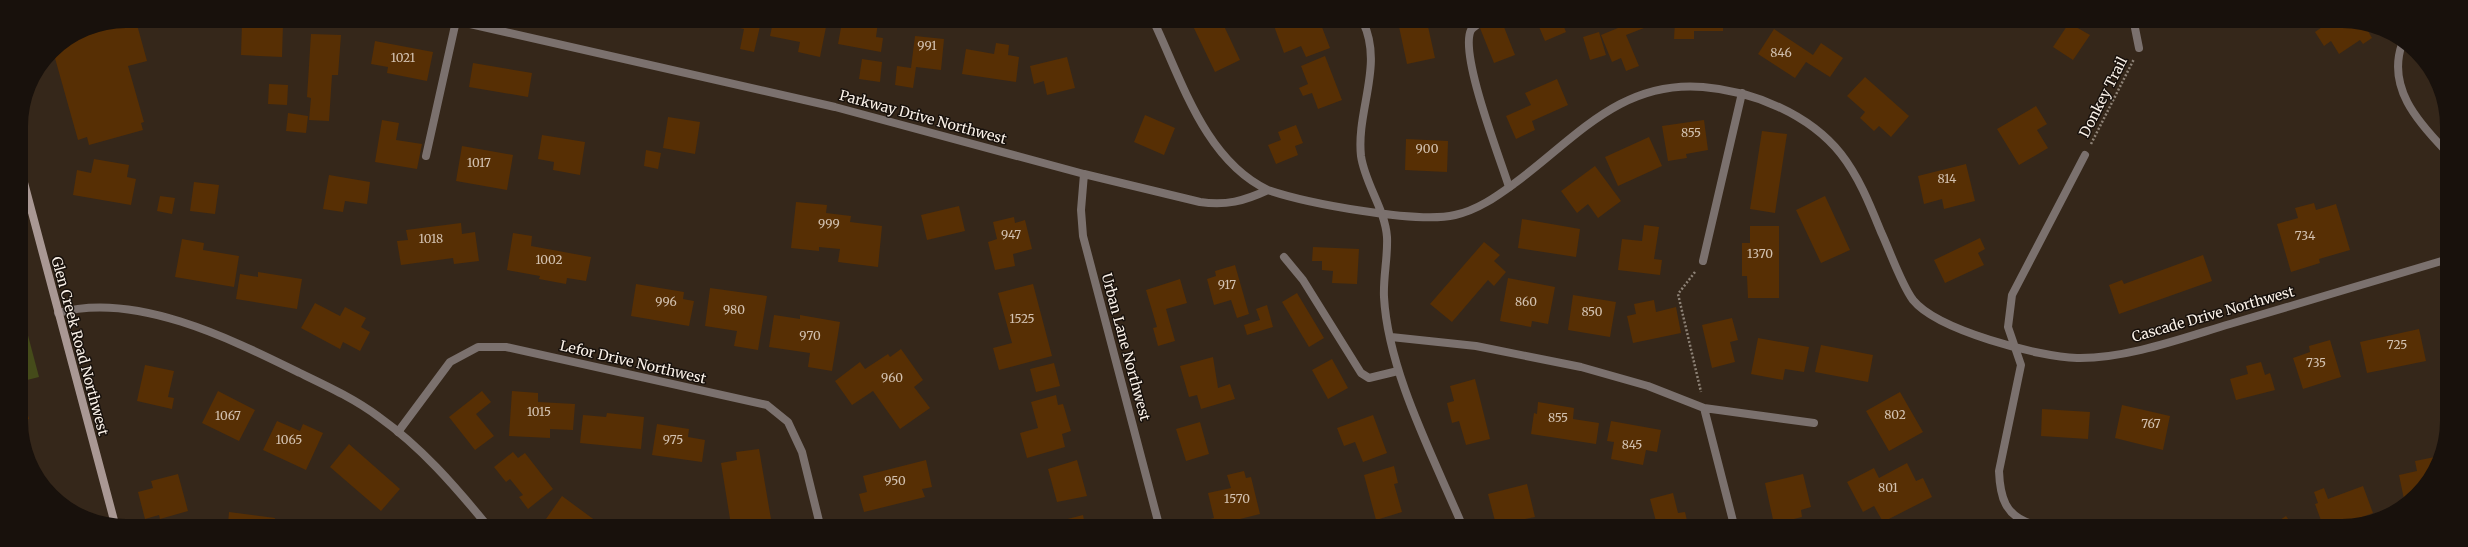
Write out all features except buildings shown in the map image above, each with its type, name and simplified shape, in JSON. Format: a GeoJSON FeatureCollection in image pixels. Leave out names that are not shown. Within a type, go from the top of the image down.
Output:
{"type":"FeatureCollection","features":[{"type":"Feature","properties":{"kind":"main road","name":"Glen Creek Road Northwest"},"geometry":{"type":"LineString","coordinates":[[28,198],[113,518]]}},
{"type":"Feature","properties":{"kind":"street"},"geometry":{"type":"LineString","coordinates":[[426,156],[455,28]]}},
{"type":"Feature","properties":{"kind":"street","name":"Parkway Drive Northwest"},"geometry":{"type":"LineString","coordinates":[[488,28],[835,107],[1084,174],[1217,204],[1236,203],[1268,190]]}},
{"type":"Feature","properties":{"kind":"street"},"geometry":{"type":"LineString","coordinates":[[1157,28],[1212,142],[1238,171],[1251,182],[1288,197],[1380,213]]}},
{"type":"Feature","properties":{"kind":"street"},"geometry":{"type":"LineString","coordinates":[[1366,28],[1372,53],[1361,131],[1361,156],[1368,184],[1380,213],[1387,237],[1384,298],[1390,337],[1398,371],[1460,519]]}},
{"type":"Feature","properties":{"kind":"street"},"geometry":{"type":"LineString","coordinates":[[1474,28],[1472,30],[1469,42],[1471,64],[1509,187]]}},
{"type":"Feature","properties":{"kind":"street"},"geometry":{"type":"LineString","coordinates":[[2135,28],[2139,48]]}},
{"type":"Feature","properties":{"kind":"street"},"geometry":{"type":"LineString","coordinates":[[2401,47],[2398,54],[2398,76],[2404,100],[2422,126],[2440,145]]}},
{"type":"Feature","properties":{"kind":"street","name":"Cascade Drive Northwest"},"geometry":{"type":"LineString","coordinates":[[1380,213],[1422,217],[1455,216],[1490,201],[1587,123],[1625,101],[1661,90],[1701,87],[1742,93],[1772,104],[1805,121],[1839,152],[1860,182],[1914,301],[1944,323],[2016,347],[2051,356],[2081,358],[2150,348],[2440,261]]}},
{"type":"Feature","properties":{"kind":"street"},"geometry":{"type":"LineString","coordinates":[[1703,261],[1742,93]]}},
{"type":"Feature","properties":{"kind":"street"},"geometry":{"type":"LineString","coordinates":[[2020,519],[2006,507],[2001,497],[1999,471],[2021,365],[2008,327],[2012,296],[2085,155]]}},
{"type":"Feature","properties":{"kind":"street","name":"Urban Lane Northwest"},"geometry":{"type":"LineString","coordinates":[[1084,174],[1081,210],[1083,236],[1157,519]]}},
{"type":"Feature","properties":{"kind":"street"},"geometry":{"type":"LineString","coordinates":[[1284,257],[1303,280],[1361,373],[1369,378],[1398,371]]}},
{"type":"Feature","properties":{"kind":"street"},"geometry":{"type":"LineString","coordinates":[[58,313],[79,307],[107,307],[141,312],[180,321],[278,362],[360,404],[398,432],[440,470],[482,519]]}},
{"type":"Feature","properties":{"kind":"street"},"geometry":{"type":"LineString","coordinates":[[1390,337],[1476,346],[1581,367],[1648,386],[1704,408],[1814,423]]}},
{"type":"Feature","properties":{"kind":"street","name":"Lefor Drive Northwest"},"geometry":{"type":"LineString","coordinates":[[398,432],[450,362],[478,347],[506,347],[767,405],[788,422],[802,452],[819,519]]}},
{"type":"Feature","properties":{"kind":"street"},"geometry":{"type":"LineString","coordinates":[[1704,408],[1732,519]]}},
{"type":"Feature","properties":{"kind":"path","name":"Donkey Trail"},"geometry":{"type":"LineString","coordinates":[[2085,155],[2139,48]]}},
{"type":"Feature","properties":{"kind":"path"},"geometry":{"type":"LineString","coordinates":[[1703,261],[1678,294],[1704,408]]}},
{"type":"Feature","properties":{"kind":"green space"},"geometry":{"type":"Polygon","coordinates":[[[28,336],[39,377],[28,380],[28,336]]]}}]}
